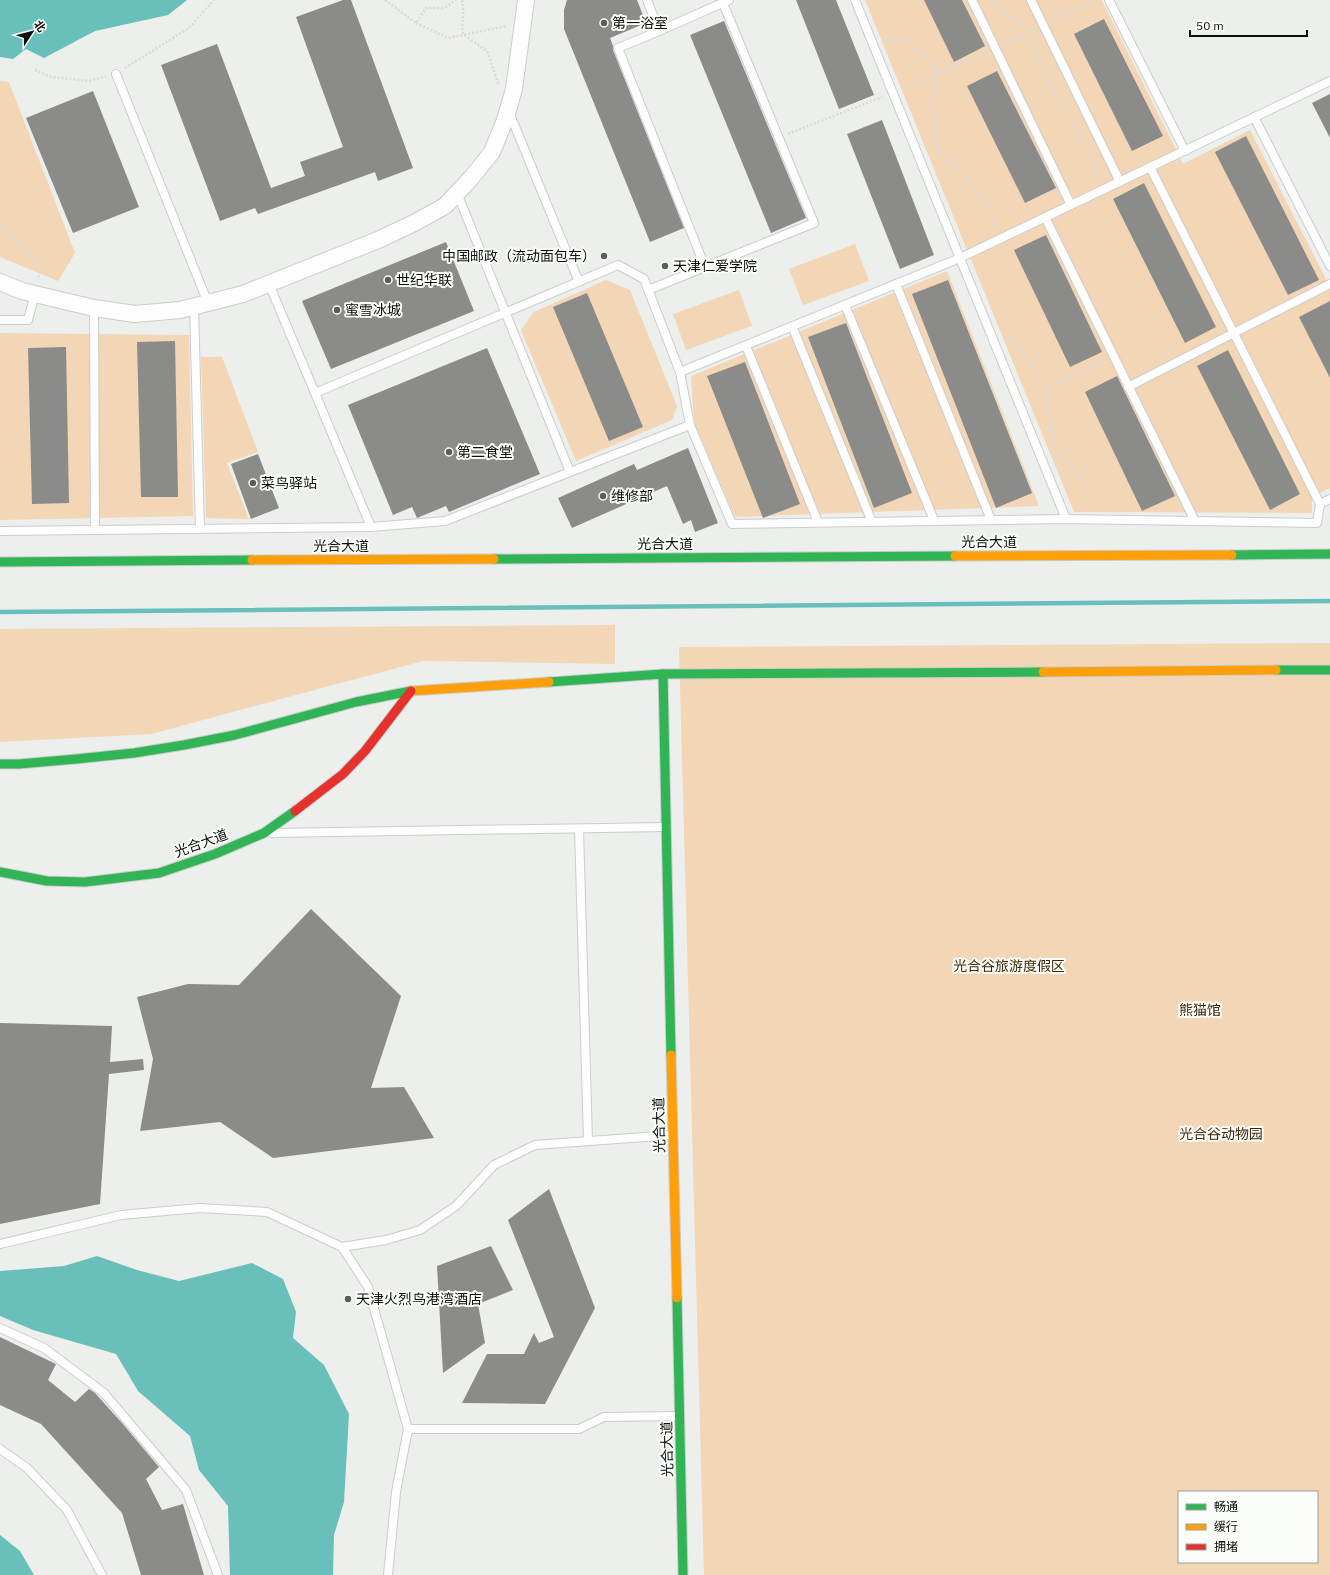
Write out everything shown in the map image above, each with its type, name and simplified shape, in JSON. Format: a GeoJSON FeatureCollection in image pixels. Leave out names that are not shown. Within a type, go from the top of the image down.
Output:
{"type":"FeatureCollection","features":[{"type":"Feature","properties":{"kind":"street"},"geometry":{"type":"LineString","coordinates":[[0,282],[35,294],[94,308],[135,314],[180,310],[243,294],[270,284],[378,240],[416,222],[445,206],[472,177],[492,152],[505,120],[514,89],[526,0]]}},
{"type":"Feature","properties":{"kind":"street","name":"光合大道"},"geometry":{"type":"LineString","coordinates":[[0,562],[1330,554]]}},
{"type":"Feature","properties":{"kind":"street"},"geometry":{"type":"LineString","coordinates":[[0,764],[19,764],[83,758],[184,745],[235,735],[356,702],[411,691],[663,674],[1330,670]]}},
{"type":"Feature","properties":{"kind":"street","name":"光合大道"},"geometry":{"type":"LineString","coordinates":[[663,674],[683,1575]]}},
{"type":"Feature","properties":{"kind":"street","name":"光合大道"},"geometry":{"type":"LineString","coordinates":[[0,872],[47,881],[85,882],[159,873],[215,854],[264,833],[343,774],[365,751],[411,691]]}},
{"type":"Feature","properties":{"kind":"lane"},"geometry":{"type":"LineString","coordinates":[[647,0],[659,31]]}},
{"type":"Feature","properties":{"kind":"lane"},"geometry":{"type":"LineString","coordinates":[[855,0],[1066,519]]}},
{"type":"Feature","properties":{"kind":"lane"},"geometry":{"type":"LineString","coordinates":[[972,0],[1071,205]]}},
{"type":"Feature","properties":{"kind":"lane"},"geometry":{"type":"LineString","coordinates":[[1031,0],[1120,182]]}},
{"type":"Feature","properties":{"kind":"lane"},"geometry":{"type":"LineString","coordinates":[[1109,0],[1185,150]]}},
{"type":"Feature","properties":{"kind":"lane"},"geometry":{"type":"LineString","coordinates":[[648,290],[705,268],[814,223],[779,138],[726,1],[618,48],[705,268]]}},
{"type":"Feature","properties":{"kind":"lane"},"geometry":{"type":"LineString","coordinates":[[116,74],[201,305],[200,529]]}},
{"type":"Feature","properties":{"kind":"lane"},"geometry":{"type":"LineString","coordinates":[[680,372],[960,258],[1330,81]]}},
{"type":"Feature","properties":{"kind":"lane"},"geometry":{"type":"LineString","coordinates":[[508,110],[579,282]]}},
{"type":"Feature","properties":{"kind":"lane"},"geometry":{"type":"LineString","coordinates":[[1254,117],[1330,266]]}},
{"type":"Feature","properties":{"kind":"lane"},"geometry":{"type":"LineString","coordinates":[[315,394],[618,265],[644,279],[680,372],[690,425],[732,524],[1066,519],[1316,523],[1320,504],[1150,167]]}},
{"type":"Feature","properties":{"kind":"lane"},"geometry":{"type":"LineString","coordinates":[[457,193],[570,472]]}},
{"type":"Feature","properties":{"kind":"lane"},"geometry":{"type":"LineString","coordinates":[[1045,217],[1113,358],[1195,521]]}},
{"type":"Feature","properties":{"kind":"lane"},"geometry":{"type":"LineString","coordinates":[[270,284],[371,527]]}},
{"type":"Feature","properties":{"kind":"lane"},"geometry":{"type":"LineString","coordinates":[[896,284],[991,520]]}},
{"type":"Feature","properties":{"kind":"lane"},"geometry":{"type":"LineString","coordinates":[[1128,386],[1330,284]]}},
{"type":"Feature","properties":{"kind":"lane"},"geometry":{"type":"LineString","coordinates":[[0,320],[28,320],[35,294]]}},
{"type":"Feature","properties":{"kind":"lane"},"geometry":{"type":"LineString","coordinates":[[845,305],[934,520]]}},
{"type":"Feature","properties":{"kind":"lane"},"geometry":{"type":"LineString","coordinates":[[94,308],[95,530]]}},
{"type":"Feature","properties":{"kind":"lane"},"geometry":{"type":"LineString","coordinates":[[792,326],[872,522]]}},
{"type":"Feature","properties":{"kind":"lane"},"geometry":{"type":"LineString","coordinates":[[746,346],[818,522]]}},
{"type":"Feature","properties":{"kind":"lane"},"geometry":{"type":"LineString","coordinates":[[0,531],[371,527],[445,521],[690,425]]}},
{"type":"Feature","properties":{"kind":"lane"},"geometry":{"type":"LineString","coordinates":[[1320,504],[1330,499]]}},
{"type":"Feature","properties":{"kind":"lane"},"geometry":{"type":"LineString","coordinates":[[264,833],[666,827]]}},
{"type":"Feature","properties":{"kind":"lane"},"geometry":{"type":"LineString","coordinates":[[579,829],[588,1141]]}},
{"type":"Feature","properties":{"kind":"lane"},"geometry":{"type":"LineString","coordinates":[[342,1247],[386,1240],[420,1230],[456,1206],[494,1165],[535,1145],[673,1135]]}},
{"type":"Feature","properties":{"kind":"lane"},"geometry":{"type":"LineString","coordinates":[[0,1244],[121,1215],[199,1208],[267,1212],[342,1247],[368,1287],[408,1430],[396,1492],[388,1575]]}},
{"type":"Feature","properties":{"kind":"lane"},"geometry":{"type":"LineString","coordinates":[[0,1328],[44,1348],[104,1394],[186,1490],[218,1575]]}},
{"type":"Feature","properties":{"kind":"lane"},"geometry":{"type":"LineString","coordinates":[[408,1430],[579,1429],[604,1417],[680,1416]]}},
{"type":"Feature","properties":{"kind":"lane"},"geometry":{"type":"LineString","coordinates":[[0,1449],[27,1468],[67,1510],[102,1575]]}},
{"type":"Feature","properties":{"kind":"path"},"geometry":{"type":"LineString","coordinates":[[35,70],[51,77],[89,81],[116,74],[189,28],[214,0]]}},
{"type":"Feature","properties":{"kind":"path"},"geometry":{"type":"LineString","coordinates":[[385,0],[416,23],[448,38],[523,23]]}},
{"type":"Feature","properties":{"kind":"path"},"geometry":{"type":"LineString","coordinates":[[416,23],[426,8],[444,8],[456,0]]}},
{"type":"Feature","properties":{"kind":"path"},"geometry":{"type":"LineString","coordinates":[[462,0],[464,12],[462,25],[463,34],[487,52],[508,110]]}},
{"type":"Feature","properties":{"kind":"path"},"geometry":{"type":"LineString","coordinates":[[994,0],[997,5],[1028,32],[1053,92],[1078,131],[1104,189]]}},
{"type":"Feature","properties":{"kind":"path"},"geometry":{"type":"LineString","coordinates":[[779,138],[938,74],[1093,0]]}},
{"type":"Feature","properties":{"kind":"path"},"geometry":{"type":"LineString","coordinates":[[872,42],[908,40],[924,55],[938,74],[932,109],[939,153],[956,167],[982,198],[1003,238]]}},
{"type":"Feature","properties":{"kind":"path"},"geometry":{"type":"LineString","coordinates":[[0,224],[41,267],[35,294]]}},
{"type":"Feature","properties":{"kind":"path"},"geometry":{"type":"LineString","coordinates":[[990,332],[1014,339],[1048,387],[1049,411],[1055,452],[1082,477],[1106,519]]}},
{"type":"Feature","properties":{"kind":"path"},"geometry":{"type":"LineString","coordinates":[[1048,387],[1113,358]]}},
{"type":"Feature","properties":{"kind":"green space"},"geometry":{"type":"Polygon","coordinates":[[[865,0],[1102,0],[1183,164],[1250,130],[1330,287],[1330,488],[1312,497],[1312,513],[1074,512],[865,0]]]}},
{"type":"Feature","properties":{"kind":"green space"},"geometry":{"type":"Polygon","coordinates":[[[0,81],[9,82],[75,253],[58,281],[0,257],[0,81]]]}},
{"type":"Feature","properties":{"kind":"green space"},"geometry":{"type":"Polygon","coordinates":[[[855,244],[869,281],[803,305],[789,269],[855,244]]]}},
{"type":"Feature","properties":{"kind":"green space"},"geometry":{"type":"Polygon","coordinates":[[[947,271],[1039,506],[735,517],[694,422],[691,376],[947,271]]]}},
{"type":"Feature","properties":{"kind":"green space"},"geometry":{"type":"Polygon","coordinates":[[[606,280],[630,290],[677,406],[672,420],[576,461],[521,330],[534,312],[606,280]]]}},
{"type":"Feature","properties":{"kind":"green space"},"geometry":{"type":"Polygon","coordinates":[[[739,290],[752,326],[686,350],[673,314],[739,290]]]}},
{"type":"Feature","properties":{"kind":"green space"},"geometry":{"type":"Polygon","coordinates":[[[0,333],[189,335],[193,516],[0,520],[0,333]]]}},
{"type":"Feature","properties":{"kind":"green space"},"geometry":{"type":"Polygon","coordinates":[[[201,357],[222,357],[258,452],[227,463],[249,519],[206,518],[201,357]]]}},
{"type":"Feature","properties":{"kind":"green space"},"geometry":{"type":"Polygon","coordinates":[[[615,625],[615,664],[423,661],[151,734],[0,742],[0,629],[615,625]]]}},
{"type":"Feature","properties":{"kind":"green space","name":"光合谷旅游度假区"},"geometry":{"type":"Polygon","coordinates":[[[1330,643],[1330,1575],[704,1575],[679,647],[1330,643]]]}},
{"type":"Feature","properties":{"kind":"water"},"geometry":{"type":"Polygon","coordinates":[[[0,0],[187,0],[168,15],[95,31],[44,58],[26,49],[13,59],[0,57],[0,0]]]}},
{"type":"Feature","properties":{"kind":"water"},"geometry":{"type":"Polygon","coordinates":[[[97,1256],[137,1270],[179,1281],[252,1263],[283,1279],[296,1312],[293,1338],[324,1365],[349,1414],[344,1502],[334,1535],[333,1575],[230,1575],[228,1506],[199,1470],[190,1436],[138,1391],[116,1354],[33,1330],[0,1316],[0,1271],[64,1266],[97,1256]]]}},
{"type":"Feature","properties":{"kind":"water"},"geometry":{"type":"Polygon","coordinates":[[[0,1535],[20,1551],[34,1575],[0,1575],[0,1535]]]}},
{"type":"Feature","properties":{"kind":"building"},"geometry":{"type":"Polygon","coordinates":[[[343,0],[351,0],[413,168],[378,181],[375,172],[258,214],[255,208],[220,221],[161,65],[217,44],[271,188],[305,176],[300,162],[343,147],[296,17],[343,0]]]}},
{"type":"Feature","properties":{"kind":"building"},"geometry":{"type":"Polygon","coordinates":[[[567,0],[637,0],[646,23],[610,38],[613,50],[684,228],[650,242],[564,29],[564,10],[567,0]]]}},
{"type":"Feature","properties":{"kind":"building"},"geometry":{"type":"Polygon","coordinates":[[[796,0],[836,0],[874,95],[839,109],[796,0]]]}},
{"type":"Feature","properties":{"kind":"building"},"geometry":{"type":"Polygon","coordinates":[[[924,0],[962,0],[985,46],[954,62],[924,0]]]}},
{"type":"Feature","properties":{"kind":"building"},"geometry":{"type":"Polygon","coordinates":[[[1104,19],[1163,136],[1132,151],[1074,34],[1104,19]]]}},
{"type":"Feature","properties":{"kind":"building"},"geometry":{"type":"Polygon","coordinates":[[[724,21],[806,218],[771,233],[690,35],[724,21]]]}},
{"type":"Feature","properties":{"kind":"building"},"geometry":{"type":"Polygon","coordinates":[[[997,71],[1056,188],[1025,203],[967,86],[997,71]]]}},
{"type":"Feature","properties":{"kind":"building"},"geometry":{"type":"Polygon","coordinates":[[[93,91],[139,207],[73,233],[26,118],[93,91]]]}},
{"type":"Feature","properties":{"kind":"building"},"geometry":{"type":"Polygon","coordinates":[[[1330,94],[1330,138],[1312,103],[1330,94]]]}},
{"type":"Feature","properties":{"kind":"building"},"geometry":{"type":"Polygon","coordinates":[[[882,120],[934,255],[900,269],[847,134],[882,120]]]}},
{"type":"Feature","properties":{"kind":"building"},"geometry":{"type":"Polygon","coordinates":[[[1246,136],[1319,280],[1288,295],[1215,152],[1246,136]]]}},
{"type":"Feature","properties":{"kind":"building"},"geometry":{"type":"Polygon","coordinates":[[[1144,183],[1216,327],[1185,343],[1113,199],[1144,183]]]}},
{"type":"Feature","properties":{"kind":"building"},"geometry":{"type":"Polygon","coordinates":[[[1046,235],[1102,352],[1070,367],[1014,250],[1046,235]]]}},
{"type":"Feature","properties":{"kind":"building"},"geometry":{"type":"Polygon","coordinates":[[[446,242],[474,311],[331,369],[302,301],[446,242]]]}},
{"type":"Feature","properties":{"kind":"building"},"geometry":{"type":"Polygon","coordinates":[[[948,280],[1032,493],[996,508],[912,294],[948,280]]]}},
{"type":"Feature","properties":{"kind":"building"},"geometry":{"type":"Polygon","coordinates":[[[587,293],[643,427],[609,441],[553,307],[587,293]]]}},
{"type":"Feature","properties":{"kind":"building"},"geometry":{"type":"Polygon","coordinates":[[[1330,301],[1330,378],[1299,317],[1330,301]]]}},
{"type":"Feature","properties":{"kind":"building"},"geometry":{"type":"Polygon","coordinates":[[[846,323],[912,493],[874,508],[808,337],[846,323]]]}},
{"type":"Feature","properties":{"kind":"building"},"geometry":{"type":"Polygon","coordinates":[[[175,341],[178,497],[141,497],[137,342],[175,341]]]}},
{"type":"Feature","properties":{"kind":"building"},"geometry":{"type":"Polygon","coordinates":[[[66,347],[69,503],[32,504],[28,348],[66,347]]]}},
{"type":"Feature","properties":{"kind":"building","name":"第二食堂"},"geometry":{"type":"Polygon","coordinates":[[[487,348],[540,474],[449,512],[446,506],[417,518],[412,507],[393,515],[348,405],[487,348]]]}},
{"type":"Feature","properties":{"kind":"building"},"geometry":{"type":"Polygon","coordinates":[[[1228,350],[1300,494],[1270,510],[1197,366],[1228,350]]]}},
{"type":"Feature","properties":{"kind":"building"},"geometry":{"type":"Polygon","coordinates":[[[745,362],[800,504],[763,518],[707,376],[745,362]]]}},
{"type":"Feature","properties":{"kind":"building"},"geometry":{"type":"Polygon","coordinates":[[[1117,376],[1175,496],[1142,511],[1085,392],[1117,376]]]}},
{"type":"Feature","properties":{"kind":"building"},"geometry":{"type":"Polygon","coordinates":[[[688,448],[718,523],[695,532],[691,520],[683,524],[667,486],[572,528],[558,498],[634,464],[637,470],[688,448]]]}},
{"type":"Feature","properties":{"kind":"building","name":"菜鸟驿站"},"geometry":{"type":"Polygon","coordinates":[[[258,454],[279,508],[251,519],[231,464],[258,454]]]}},
{"type":"Feature","properties":{"kind":"building"},"geometry":{"type":"Polygon","coordinates":[[[311,909],[401,996],[371,1088],[404,1087],[434,1138],[273,1158],[220,1122],[140,1131],[153,1059],[137,997],[188,984],[239,985],[311,909]]]}},
{"type":"Feature","properties":{"kind":"building"},"geometry":{"type":"Polygon","coordinates":[[[0,1023],[112,1026],[110,1062],[143,1059],[144,1070],[109,1074],[100,1204],[0,1224],[0,1023]]]}},
{"type":"Feature","properties":{"kind":"building"},"geometry":{"type":"Polygon","coordinates":[[[549,1189],[595,1308],[545,1404],[462,1403],[487,1354],[524,1354],[534,1333],[539,1343],[554,1337],[508,1220],[549,1189]]]}},
{"type":"Feature","properties":{"kind":"building"},"geometry":{"type":"Polygon","coordinates":[[[491,1246],[513,1290],[478,1304],[485,1343],[443,1373],[437,1266],[491,1246]]]}},
{"type":"Feature","properties":{"kind":"building"},"geometry":{"type":"Polygon","coordinates":[[[0,1337],[56,1364],[48,1380],[75,1402],[89,1389],[95,1393],[122,1423],[159,1467],[146,1479],[162,1510],[183,1504],[204,1575],[141,1575],[122,1513],[41,1424],[0,1405],[0,1337]]]}},
{"type":"Feature","properties":{"kind":"waterway"},"geometry":{"type":"LineString","coordinates":[[0,612],[1330,601]]}},
{"type":"Feature","properties":{"kind":"traffic: fast"},"geometry":{"type":"LineString","coordinates":[[1232,555],[1330,554]]}},
{"type":"Feature","properties":{"kind":"traffic: fast"},"geometry":{"type":"LineString","coordinates":[[494,559],[955,556]]}},
{"type":"Feature","properties":{"kind":"traffic: fast"},"geometry":{"type":"LineString","coordinates":[[0,562],[252,560]]}},
{"type":"Feature","properties":{"kind":"traffic: fast"},"geometry":{"type":"LineString","coordinates":[[1276,670],[1330,670]]}},
{"type":"Feature","properties":{"kind":"traffic: fast"},"geometry":{"type":"LineString","coordinates":[[549,682],[663,674],[1043,672]]}},
{"type":"Feature","properties":{"kind":"traffic: fast"},"geometry":{"type":"LineString","coordinates":[[663,674],[671,1055]]}},
{"type":"Feature","properties":{"kind":"traffic: fast"},"geometry":{"type":"LineString","coordinates":[[0,764],[19,764],[76,759],[134,753],[184,745],[235,735],[356,702],[411,691]]}},
{"type":"Feature","properties":{"kind":"traffic: fast"},"geometry":{"type":"LineString","coordinates":[[0,872],[47,881],[85,882],[159,873],[215,854],[264,833],[295,811]]}},
{"type":"Feature","properties":{"kind":"traffic: fast"},"geometry":{"type":"LineString","coordinates":[[677,1298],[683,1575]]}},
{"type":"Feature","properties":{"kind":"traffic: slow"},"geometry":{"type":"LineString","coordinates":[[955,556],[1232,555]]}},
{"type":"Feature","properties":{"kind":"traffic: slow"},"geometry":{"type":"LineString","coordinates":[[252,560],[494,559]]}},
{"type":"Feature","properties":{"kind":"traffic: slow"},"geometry":{"type":"LineString","coordinates":[[1043,672],[1276,670]]}},
{"type":"Feature","properties":{"kind":"traffic: slow"},"geometry":{"type":"LineString","coordinates":[[411,691],[549,682]]}},
{"type":"Feature","properties":{"kind":"traffic: slow"},"geometry":{"type":"LineString","coordinates":[[671,1055],[677,1298]]}},
{"type":"Feature","properties":{"kind":"traffic: jam"},"geometry":{"type":"LineString","coordinates":[[295,811],[343,774],[365,751],[411,691]]}},
{"type":"Feature","properties":{"kind":"place","name":"第一浴室"},"geometry":{"type":"Point","coordinates":[604,23]}},
{"type":"Feature","properties":{"kind":"place","name":"中国邮政（流动面包车）"},"geometry":{"type":"Point","coordinates":[604,256]}},
{"type":"Feature","properties":{"kind":"place","name":"天津仁爱学院"},"geometry":{"type":"Point","coordinates":[665,266]}},
{"type":"Feature","properties":{"kind":"place","name":"世纪华联"},"geometry":{"type":"Point","coordinates":[388,280]}},
{"type":"Feature","properties":{"kind":"place","name":"蜜雪冰城"},"geometry":{"type":"Point","coordinates":[337,310]}},
{"type":"Feature","properties":{"kind":"place","name":"第二食堂"},"geometry":{"type":"Point","coordinates":[449,452]}},
{"type":"Feature","properties":{"kind":"place","name":"菜鸟驿站"},"geometry":{"type":"Point","coordinates":[253,483]}},
{"type":"Feature","properties":{"kind":"place","name":"维修部"},"geometry":{"type":"Point","coordinates":[603,496]}},
{"type":"Feature","properties":{"kind":"place","name":"天津火烈鸟港湾酒店"},"geometry":{"type":"Point","coordinates":[348,1299]}},
{"type":"Feature","properties":{"kind":"park label","name":"熊猫馆"},"geometry":{"type":"Point","coordinates":[1200,1010]}},
{"type":"Feature","properties":{"kind":"park label","name":"光合谷动物园"},"geometry":{"type":"Point","coordinates":[1221,1134]}}]}
